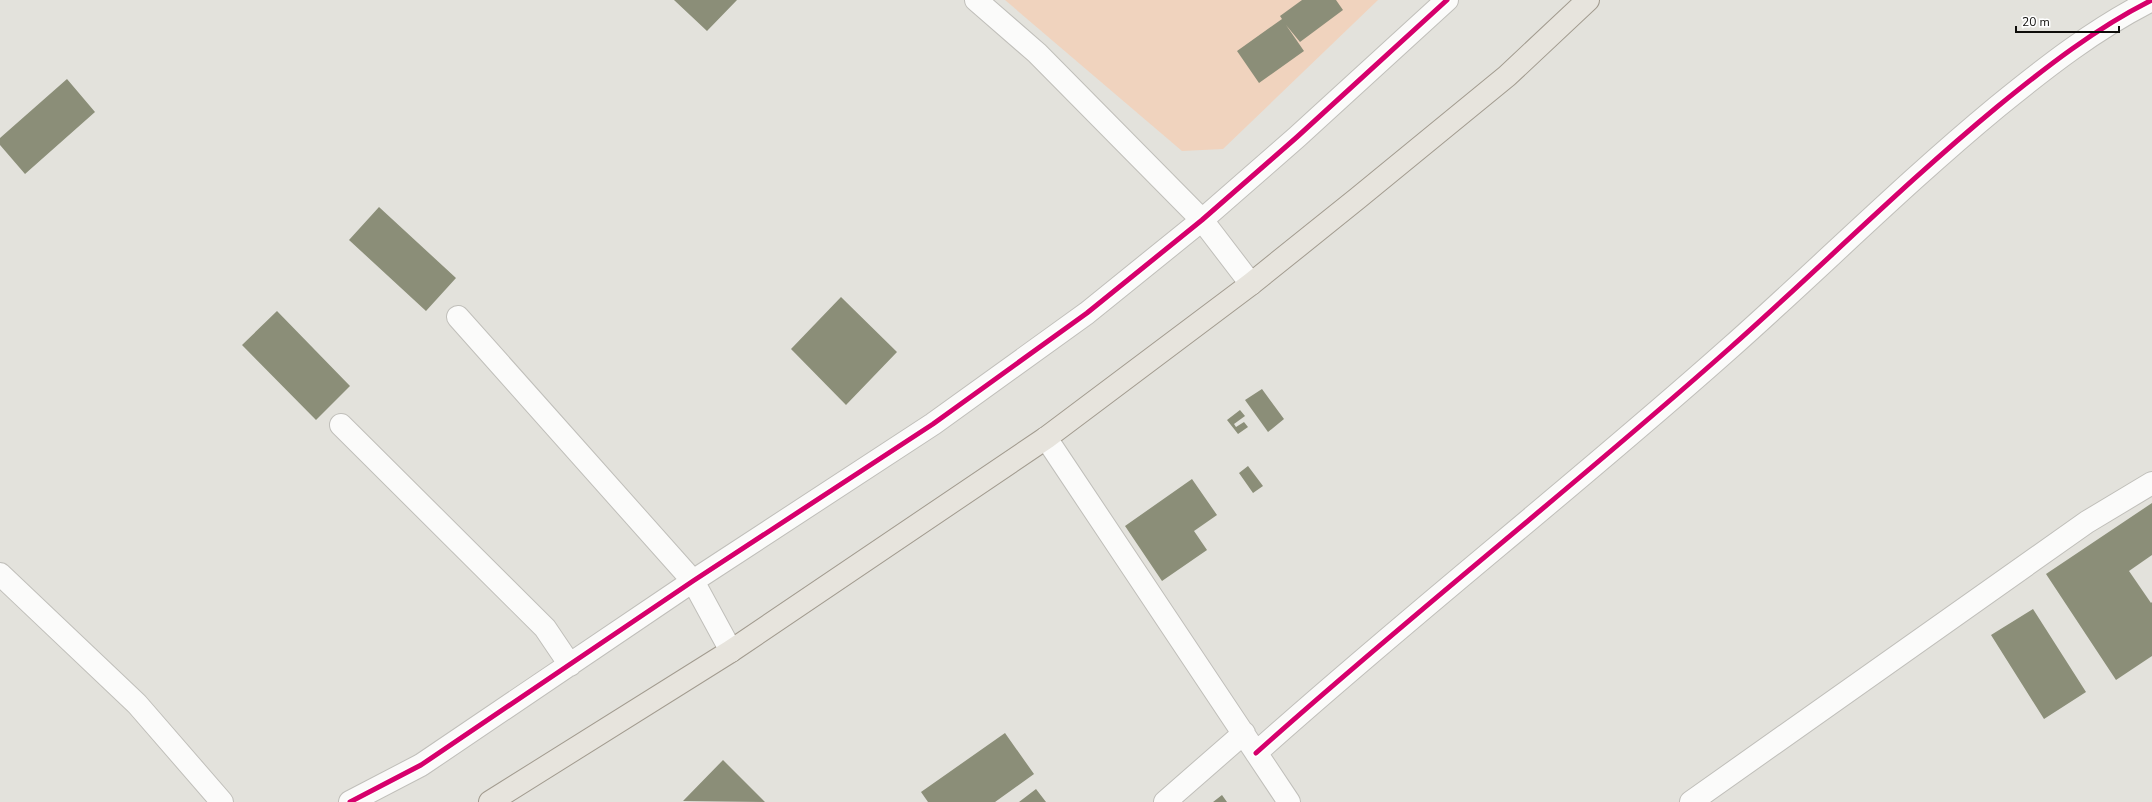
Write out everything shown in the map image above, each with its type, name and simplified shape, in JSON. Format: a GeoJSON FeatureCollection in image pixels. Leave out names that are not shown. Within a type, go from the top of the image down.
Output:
{"type":"FeatureCollection","features":[{"type":"Feature","properties":{"kind":"main road"},"geometry":{"type":"LineString","coordinates":[[490,802],[731,651],[1046,438],[1251,284],[1507,76],[1588,0]]}},
{"type":"Feature","properties":{"kind":"street"},"geometry":{"type":"LineString","coordinates":[[976,0],[1037,53],[1202,220],[1251,284]]}},
{"type":"Feature","properties":{"kind":"street"},"geometry":{"type":"LineString","coordinates":[[350,802],[421,765],[693,581],[933,424],[1087,314],[1202,220],[1297,137],[1446,0]]}},
{"type":"Feature","properties":{"kind":"street"},"geometry":{"type":"LineString","coordinates":[[1256,753],[1345,673],[1636,432],[1952,144],[2044,69],[2128,12],[2152,0]]}},
{"type":"Feature","properties":{"kind":"street"},"geometry":{"type":"LineString","coordinates":[[458,317],[693,581],[731,651]]}},
{"type":"Feature","properties":{"kind":"street"},"geometry":{"type":"LineString","coordinates":[[341,425],[545,628],[570,665]]}},
{"type":"Feature","properties":{"kind":"street"},"geometry":{"type":"LineString","coordinates":[[1046,438],[1289,802]]}},
{"type":"Feature","properties":{"kind":"street"},"geometry":{"type":"LineString","coordinates":[[1691,802],[2087,522],[2152,483]]}},
{"type":"Feature","properties":{"kind":"street"},"geometry":{"type":"LineString","coordinates":[[0,574],[137,704],[222,802]]}},
{"type":"Feature","properties":{"kind":"street"},"geometry":{"type":"LineString","coordinates":[[1165,802],[1244,733]]}},
{"type":"Feature","properties":{"kind":"shaded area"},"geometry":{"type":"Polygon","coordinates":[[[1005,0],[1378,0],[1223,149],[1182,151],[1005,0]]]}},
{"type":"Feature","properties":{"kind":"building"},"geometry":{"type":"Polygon","coordinates":[[[674,0],[737,0],[707,31],[674,0]]]}},
{"type":"Feature","properties":{"kind":"building"},"geometry":{"type":"Polygon","coordinates":[[[1302,0],[1336,0],[1343,10],[1300,42],[1286,25],[1304,51],[1259,83],[1237,51],[1282,19],[1280,16],[1302,0]]]}},
{"type":"Feature","properties":{"kind":"building"},"geometry":{"type":"Polygon","coordinates":[[[67,79],[95,112],[25,174],[0,145],[0,138],[67,79]]]}},
{"type":"Feature","properties":{"kind":"building"},"geometry":{"type":"Polygon","coordinates":[[[379,207],[456,278],[426,311],[349,240],[379,207]]]}},
{"type":"Feature","properties":{"kind":"building"},"geometry":{"type":"Polygon","coordinates":[[[841,297],[897,352],[846,405],[791,349],[841,297]]]}},
{"type":"Feature","properties":{"kind":"building"},"geometry":{"type":"Polygon","coordinates":[[[277,311],[350,386],[316,420],[242,345],[277,311]]]}},
{"type":"Feature","properties":{"kind":"building"},"geometry":{"type":"Polygon","coordinates":[[[1262,389],[1284,419],[1268,432],[1245,400],[1262,389]]]}},
{"type":"Feature","properties":{"kind":"building"},"geometry":{"type":"Polygon","coordinates":[[[1240,410],[1245,416],[1234,424],[1236,427],[1244,422],[1248,427],[1238,434],[1227,420],[1240,410]]]}},
{"type":"Feature","properties":{"kind":"building"},"geometry":{"type":"Polygon","coordinates":[[[1248,466],[1263,486],[1253,493],[1239,473],[1248,466]]]}},
{"type":"Feature","properties":{"kind":"building"},"geometry":{"type":"Polygon","coordinates":[[[1192,479],[1217,515],[1194,531],[1207,550],[1162,581],[1125,526],[1192,479]]]}},
{"type":"Feature","properties":{"kind":"building"},"geometry":{"type":"Polygon","coordinates":[[[2152,503],[2152,555],[2129,571],[2151,603],[2152,602],[2152,656],[2116,680],[2046,574],[2152,503]]]}},
{"type":"Feature","properties":{"kind":"building"},"geometry":{"type":"Polygon","coordinates":[[[2033,609],[2086,692],[2044,719],[1991,635],[2033,609]]]}},
{"type":"Feature","properties":{"kind":"building"},"geometry":{"type":"Polygon","coordinates":[[[1005,733],[1034,774],[995,802],[928,802],[921,792],[1005,733]]]}},
{"type":"Feature","properties":{"kind":"building"},"geometry":{"type":"Polygon","coordinates":[[[723,760],[765,802],[683,801],[723,760]]]}},
{"type":"Feature","properties":{"kind":"building"},"geometry":{"type":"Polygon","coordinates":[[[1036,789],[1046,802],[1019,802],[1036,789]]]}},
{"type":"Feature","properties":{"kind":"building"},"geometry":{"type":"Polygon","coordinates":[[[1222,795],[1227,802],[1213,802],[1222,795]]]}},
{"type":"Feature","properties":{"kind":"cycle path"},"geometry":{"type":"LineString","coordinates":[[350,802],[421,765],[693,581],[933,424],[1087,313],[1202,220],[1297,137],[1447,0]]}},
{"type":"Feature","properties":{"kind":"cycle path"},"geometry":{"type":"LineString","coordinates":[[1256,753],[1374,650],[1672,399],[1764,317],[1929,165],[1997,107],[2072,49],[2111,23],[2152,0]]}}]}
